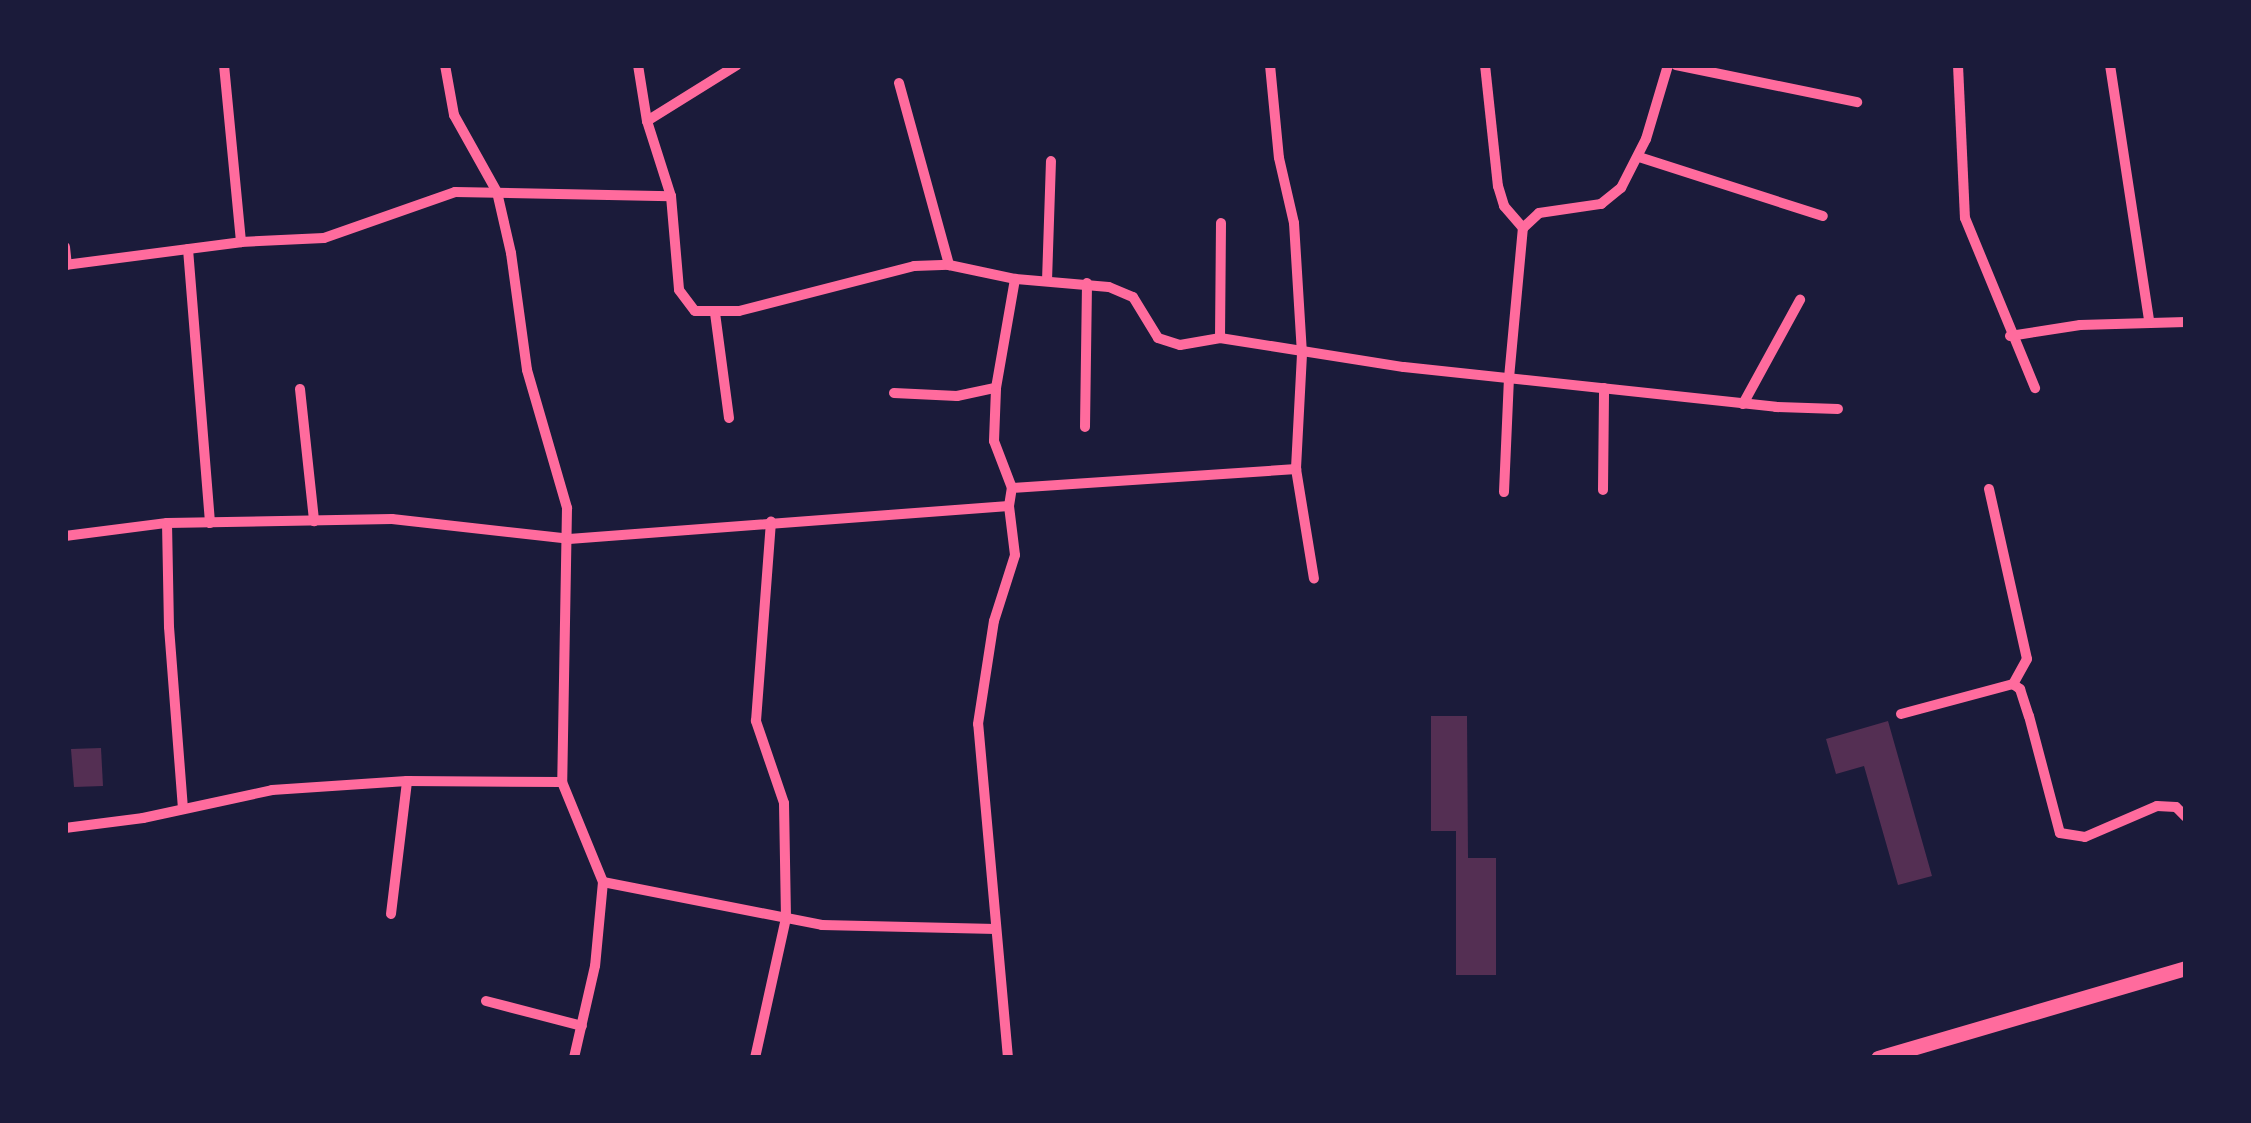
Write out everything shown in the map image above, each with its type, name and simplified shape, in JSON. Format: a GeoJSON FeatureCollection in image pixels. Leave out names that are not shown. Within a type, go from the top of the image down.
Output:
{"type":"FeatureCollection","features":[{"type":"Feature","properties":{"kind":"street"},"geometry":{"type":"LineString","coordinates":[[224,65],[240,242]]}},
{"type":"Feature","properties":{"kind":"street"},"geometry":{"type":"LineString","coordinates":[[445,65],[454,115],[497,192],[511,253],[526,370],[563,488],[569,539],[562,782],[604,882],[595,966],[574,1058]]}},
{"type":"Feature","properties":{"kind":"street"},"geometry":{"type":"LineString","coordinates":[[638,65],[647,121],[672,196],[679,290],[695,311],[739,311],[914,266],[949,266],[1015,279],[1087,283],[1133,297],[1150,330],[1167,342],[1190,345],[1220,338],[1302,354],[1743,404],[1838,410]]}},
{"type":"Feature","properties":{"kind":"street"},"geometry":{"type":"LineString","coordinates":[[647,121],[737,65]]}},
{"type":"Feature","properties":{"kind":"street"},"geometry":{"type":"LineString","coordinates":[[1270,65],[1278,158],[1294,223],[1302,354],[1296,469],[1314,579]]}},
{"type":"Feature","properties":{"kind":"street"},"geometry":{"type":"LineString","coordinates":[[1484,65],[1498,186],[1504,206],[1524,228]]}},
{"type":"Feature","properties":{"kind":"street"},"geometry":{"type":"LineString","coordinates":[[1504,492],[1509,378],[1524,228],[1539,212],[1601,204],[1621,188],[1638,157],[1668,65]]}},
{"type":"Feature","properties":{"kind":"street"},"geometry":{"type":"LineString","coordinates":[[1676,65],[1857,102]]}},
{"type":"Feature","properties":{"kind":"street"},"geometry":{"type":"LineString","coordinates":[[1958,65],[1965,218],[2010,336],[2035,388]]}},
{"type":"Feature","properties":{"kind":"street"},"geometry":{"type":"LineString","coordinates":[[2110,65],[2149,320]]}},
{"type":"Feature","properties":{"kind":"street"},"geometry":{"type":"LineString","coordinates":[[899,83],[949,266]]}},
{"type":"Feature","properties":{"kind":"street"},"geometry":{"type":"LineString","coordinates":[[1638,157],[1823,216]]}},
{"type":"Feature","properties":{"kind":"street"},"geometry":{"type":"LineString","coordinates":[[1046,280],[1052,162]]}},
{"type":"Feature","properties":{"kind":"street"},"geometry":{"type":"LineString","coordinates":[[65,247],[66,265],[240,242],[324,238],[381,221],[428,198],[455,192],[672,196]]}},
{"type":"Feature","properties":{"kind":"street"},"geometry":{"type":"LineString","coordinates":[[1220,338],[1221,224]]}},
{"type":"Feature","properties":{"kind":"street"},"geometry":{"type":"LineString","coordinates":[[188,249],[210,523]]}},
{"type":"Feature","properties":{"kind":"street"},"geometry":{"type":"LineString","coordinates":[[1008,1058],[978,724],[994,620],[1015,556],[1009,506],[1012,488],[994,441],[996,388],[1015,279]]}},
{"type":"Feature","properties":{"kind":"street"},"geometry":{"type":"LineString","coordinates":[[1085,427],[1087,283]]}},
{"type":"Feature","properties":{"kind":"street"},"geometry":{"type":"LineString","coordinates":[[1743,404],[1800,300]]}},
{"type":"Feature","properties":{"kind":"street"},"geometry":{"type":"LineString","coordinates":[[715,313],[729,418]]}},
{"type":"Feature","properties":{"kind":"street"},"geometry":{"type":"LineString","coordinates":[[2010,336],[2149,320],[2186,322]]}},
{"type":"Feature","properties":{"kind":"street"},"geometry":{"type":"LineString","coordinates":[[894,393],[958,396],[996,388]]}},
{"type":"Feature","properties":{"kind":"street"},"geometry":{"type":"LineString","coordinates":[[1603,490],[1604,388]]}},
{"type":"Feature","properties":{"kind":"street"},"geometry":{"type":"LineString","coordinates":[[300,389],[314,521]]}},
{"type":"Feature","properties":{"kind":"street"},"geometry":{"type":"LineString","coordinates":[[1012,488],[1296,469]]}},
{"type":"Feature","properties":{"kind":"street"},"geometry":{"type":"LineString","coordinates":[[1989,489],[2027,660],[2013,684]]}},
{"type":"Feature","properties":{"kind":"street"},"geometry":{"type":"LineString","coordinates":[[65,536],[167,523],[410,520],[569,539],[1009,506]]}},
{"type":"Feature","properties":{"kind":"street"},"geometry":{"type":"LineString","coordinates":[[755,1058],[786,918],[784,803],[756,721],[772,522]]}},
{"type":"Feature","properties":{"kind":"street"},"geometry":{"type":"LineString","coordinates":[[167,523],[169,627],[183,808]]}},
{"type":"Feature","properties":{"kind":"street"},"geometry":{"type":"LineString","coordinates":[[1901,714],[2013,684],[2020,688],[2030,716],[2060,833],[2085,837],[2158,806],[2176,807],[2186,817]]}},
{"type":"Feature","properties":{"kind":"street"},"geometry":{"type":"LineString","coordinates":[[65,828],[272,790],[407,781],[562,782]]}},
{"type":"Feature","properties":{"kind":"street"},"geometry":{"type":"LineString","coordinates":[[391,914],[407,781]]}},
{"type":"Feature","properties":{"kind":"street"},"geometry":{"type":"LineString","coordinates":[[604,882],[786,918],[874,929],[996,929]]}},
{"type":"Feature","properties":{"kind":"street"},"geometry":{"type":"LineString","coordinates":[[1888,1057],[2186,968]]}},
{"type":"Feature","properties":{"kind":"street"},"geometry":{"type":"LineString","coordinates":[[486,1000],[582,1026]]}},
{"type":"Feature","properties":{"kind":"building"},"geometry":{"type":"Polygon","coordinates":[[[1431,716],[1467,716],[1468,858],[1496,858],[1496,975],[1456,975],[1456,831],[1431,831],[1431,716]]]}},
{"type":"Feature","properties":{"kind":"building"},"geometry":{"type":"Polygon","coordinates":[[[1888,721],[1932,876],[1898,885],[1864,766],[1836,774],[1826,739],[1888,721]]]}},
{"type":"Feature","properties":{"kind":"building"},"geometry":{"type":"Polygon","coordinates":[[[101,748],[103,786],[74,787],[71,749],[101,748]]]}}]}
